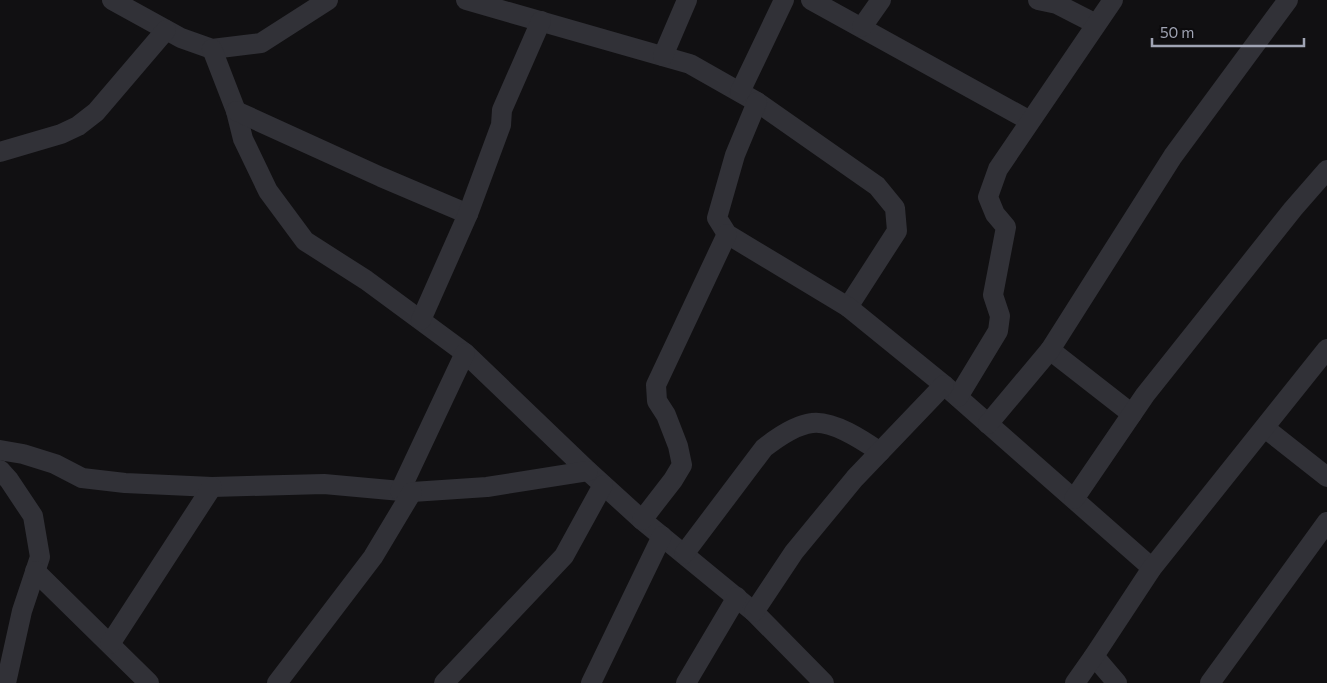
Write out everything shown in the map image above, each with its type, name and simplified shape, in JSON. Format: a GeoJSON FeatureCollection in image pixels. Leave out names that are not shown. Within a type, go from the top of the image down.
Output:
{"type":"FeatureCollection","features":[{"type":"Feature","properties":{"kind":"street"},"geometry":{"type":"LineString","coordinates":[[112,0],[181,38],[212,49],[261,43],[328,0]]}},
{"type":"Feature","properties":{"kind":"street"},"geometry":{"type":"LineString","coordinates":[[466,0],[690,64],[749,97],[878,186],[895,208],[897,231],[848,307]]}},
{"type":"Feature","properties":{"kind":"street"},"geometry":{"type":"LineString","coordinates":[[663,56],[687,0]]}},
{"type":"Feature","properties":{"kind":"street"},"geometry":{"type":"LineString","coordinates":[[784,0],[749,97],[717,218],[727,234],[848,307],[951,391],[1152,568]]}},
{"type":"Feature","properties":{"kind":"street"},"geometry":{"type":"LineString","coordinates":[[812,0],[1030,121]]}},
{"type":"Feature","properties":{"kind":"street"},"geometry":{"type":"LineString","coordinates":[[862,27],[881,0]]}},
{"type":"Feature","properties":{"kind":"street"},"geometry":{"type":"LineString","coordinates":[[1038,0],[1057,4],[1096,24]]}},
{"type":"Feature","properties":{"kind":"street"},"geometry":{"type":"LineString","coordinates":[[754,612],[794,552],[855,478],[880,452],[951,391],[998,331],[1000,316],[993,295],[1006,227],[995,214],[988,197],[998,169],[1113,0]]}},
{"type":"Feature","properties":{"kind":"street"},"geometry":{"type":"LineString","coordinates":[[988,424],[1050,350],[1173,156],[1288,0]]}},
{"type":"Feature","properties":{"kind":"street"},"geometry":{"type":"LineString","coordinates":[[421,320],[468,214],[501,125],[502,110],[541,21]]}},
{"type":"Feature","properties":{"kind":"street"},"geometry":{"type":"LineString","coordinates":[[0,152],[61,134],[78,126],[96,112],[166,30]]}},
{"type":"Feature","properties":{"kind":"street"},"geometry":{"type":"LineString","coordinates":[[212,49],[236,111],[243,139],[268,191],[305,241],[366,280],[465,353],[642,520],[754,612],[824,683]]}},
{"type":"Feature","properties":{"kind":"street"},"geometry":{"type":"LineString","coordinates":[[236,111],[468,214]]}},
{"type":"Feature","properties":{"kind":"street"},"geometry":{"type":"LineString","coordinates":[[1074,499],[1145,395],[1286,217],[1327,170]]}},
{"type":"Feature","properties":{"kind":"street"},"geometry":{"type":"LineString","coordinates":[[642,520],[673,480],[682,465],[678,446],[666,415],[658,401],[656,385],[727,234]]}},
{"type":"Feature","properties":{"kind":"street"},"geometry":{"type":"LineString","coordinates":[[1074,683],[1152,568],[1327,349]]}},
{"type":"Feature","properties":{"kind":"street"},"geometry":{"type":"LineString","coordinates":[[1050,350],[1132,414]]}},
{"type":"Feature","properties":{"kind":"street"},"geometry":{"type":"LineString","coordinates":[[277,683],[373,557],[406,492],[465,353]]}},
{"type":"Feature","properties":{"kind":"street"},"geometry":{"type":"LineString","coordinates":[[684,554],[764,448],[775,438],[794,428],[814,422],[832,426],[862,439],[880,452]]}},
{"type":"Feature","properties":{"kind":"street"},"geometry":{"type":"LineString","coordinates":[[1265,428],[1327,478]]}},
{"type":"Feature","properties":{"kind":"street"},"geometry":{"type":"LineString","coordinates":[[0,450],[23,454],[55,464],[82,478],[125,484],[212,487],[324,484],[406,492],[487,487],[588,471]]}},
{"type":"Feature","properties":{"kind":"street"},"geometry":{"type":"LineString","coordinates":[[0,470],[33,516],[40,557],[22,611],[6,683]]}},
{"type":"Feature","properties":{"kind":"street"},"geometry":{"type":"LineString","coordinates":[[444,683],[564,556],[603,485]]}},
{"type":"Feature","properties":{"kind":"street"},"geometry":{"type":"LineString","coordinates":[[110,644],[212,487]]}},
{"type":"Feature","properties":{"kind":"street"},"geometry":{"type":"LineString","coordinates":[[1210,683],[1327,522]]}},
{"type":"Feature","properties":{"kind":"street"},"geometry":{"type":"LineString","coordinates":[[591,683],[662,536]]}},
{"type":"Feature","properties":{"kind":"street"},"geometry":{"type":"LineString","coordinates":[[36,571],[149,683]]}},
{"type":"Feature","properties":{"kind":"street"},"geometry":{"type":"LineString","coordinates":[[686,683],[737,598]]}},
{"type":"Feature","properties":{"kind":"street"},"geometry":{"type":"LineString","coordinates":[[1094,656],[1117,683]]}}]}
